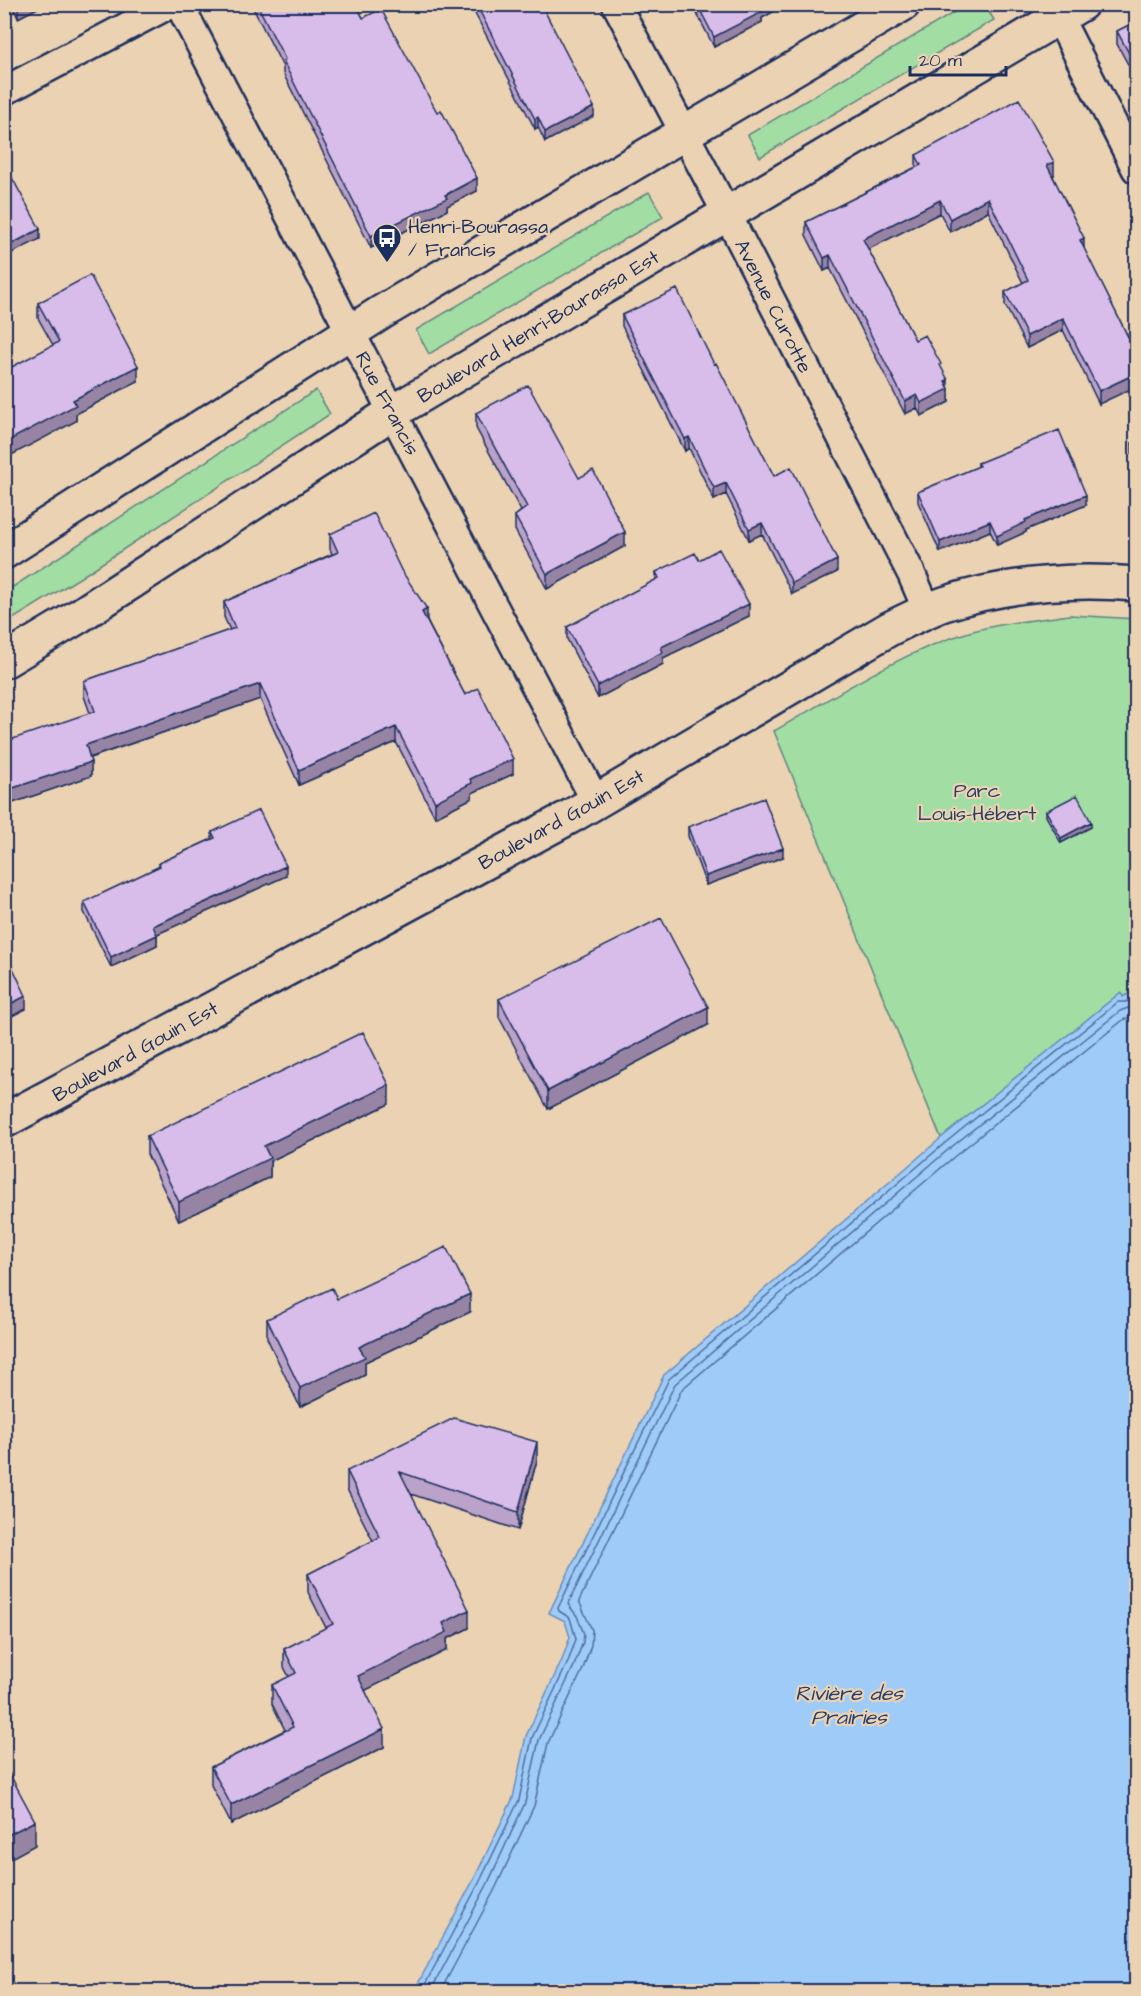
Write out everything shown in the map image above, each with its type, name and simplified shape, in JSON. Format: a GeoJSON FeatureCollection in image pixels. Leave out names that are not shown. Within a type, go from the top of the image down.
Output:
{"type":"FeatureCollection","features":[{"type":"Feature","properties":{"kind":"main road"},"geometry":{"type":"LineString","coordinates":[[4,552],[350,331],[685,135],[903,4]]}},
{"type":"Feature","properties":{"kind":"main road","name":"Boulevard Henri-Bourassa Est"},"geometry":{"type":"LineString","coordinates":[[4,661],[79,616],[393,412],[727,214],[1064,9]]}},
{"type":"Feature","properties":{"kind":"main road","name":"Boulevard Gouin Est"},"geometry":{"type":"LineString","coordinates":[[4,1121],[596,802],[889,628],[927,610],[971,597],[1015,588],[1080,582],[1137,584]]}},
{"type":"Feature","properties":{"kind":"street"},"geometry":{"type":"LineString","coordinates":[[4,91],[170,4]]}},
{"type":"Feature","properties":{"kind":"street","name":"Rue Francis"},"geometry":{"type":"LineString","coordinates":[[179,4],[596,802]]}},
{"type":"Feature","properties":{"kind":"street","name":"Avenue Curotte"},"geometry":{"type":"LineString","coordinates":[[616,4],[727,214],[911,573],[927,610]]}},
{"type":"Feature","properties":{"kind":"street"},"geometry":{"type":"LineString","coordinates":[[1064,9],[1137,169]]}},
{"type":"Feature","properties":{"kind":"green space"},"geometry":{"type":"Polygon","coordinates":[[[968,4],[985,5],[994,20],[760,157],[748,135],[968,4]]]}},
{"type":"Feature","properties":{"kind":"green space"},"geometry":{"type":"Polygon","coordinates":[[[649,192],[663,217],[429,354],[416,330],[649,192]]]}},
{"type":"Feature","properties":{"kind":"green space"},"geometry":{"type":"Polygon","coordinates":[[[316,390],[330,414],[5,624],[5,592],[316,390]]]}},
{"type":"Feature","properties":{"kind":"green space","name":"Parc Louis-Hébert"},"geometry":{"type":"Polygon","coordinates":[[[1070,615],[1136,619],[1136,990],[1123,997],[1120,993],[941,1138],[774,731],[891,664],[940,642],[991,627],[1070,615]]]}},
{"type":"Feature","properties":{"kind":"water","name":"Rivière des Prairies"},"geometry":{"type":"Polygon","coordinates":[[[1136,990],[1136,1991],[414,1991],[474,1879],[513,1798],[526,1736],[562,1660],[570,1637],[565,1621],[549,1613],[664,1375],[941,1138],[1121,992],[1123,997],[1136,990]]]}},
{"type":"Feature","properties":{"kind":"building"},"geometry":{"type":"Polygon","coordinates":[[[257,4],[356,4],[363,18],[381,9],[437,112],[441,110],[477,178],[445,195],[447,198],[371,236],[283,61],[285,59],[257,4]]]}},
{"type":"Feature","properties":{"kind":"building"},"geometry":{"type":"Polygon","coordinates":[[[476,4],[541,4],[594,107],[545,132],[538,117],[535,119],[476,4]]]}},
{"type":"Feature","properties":{"kind":"building"},"geometry":{"type":"Polygon","coordinates":[[[697,4],[769,4],[760,9],[762,12],[714,37],[697,4]]]}},
{"type":"Feature","properties":{"kind":"building"},"geometry":{"type":"Polygon","coordinates":[[[1137,21],[1137,68],[1117,31],[1137,21]]]}},
{"type":"Feature","properties":{"kind":"building"},"geometry":{"type":"Polygon","coordinates":[[[1019,99],[1054,162],[1047,165],[1084,238],[1080,240],[1137,355],[1137,373],[1099,391],[1063,318],[1027,336],[1005,292],[1028,280],[988,198],[950,219],[940,200],[863,239],[915,340],[925,335],[948,380],[945,381],[949,389],[921,403],[917,395],[905,401],[830,255],[824,258],[806,222],[921,165],[916,155],[1019,99]]]}},
{"type":"Feature","properties":{"kind":"building"},"geometry":{"type":"Polygon","coordinates":[[[4,165],[40,229],[4,248],[4,165]]]}},
{"type":"Feature","properties":{"kind":"building"},"geometry":{"type":"Polygon","coordinates":[[[90,275],[138,366],[73,400],[76,405],[4,443],[4,371],[59,342],[38,303],[90,275]]]}},
{"type":"Feature","properties":{"kind":"building"},"geometry":{"type":"Polygon","coordinates":[[[677,289],[774,476],[791,467],[837,560],[792,583],[762,523],[749,529],[726,483],[714,488],[689,437],[685,439],[622,315],[677,289]]]}},
{"type":"Feature","properties":{"kind":"building"},"geometry":{"type":"Polygon","coordinates":[[[528,385],[579,478],[593,470],[625,532],[547,574],[515,516],[527,507],[476,413],[528,385]]]}},
{"type":"Feature","properties":{"kind":"building"},"geometry":{"type":"Polygon","coordinates":[[[1059,430],[1086,495],[1025,520],[1026,522],[997,536],[990,521],[940,542],[918,492],[979,466],[978,463],[1059,430]]]}},
{"type":"Feature","properties":{"kind":"building"},"geometry":{"type":"Polygon","coordinates":[[[1137,440],[1137,453],[1132,443],[1137,440]]]}},
{"type":"Feature","properties":{"kind":"building"},"geometry":{"type":"Polygon","coordinates":[[[374,513],[401,570],[427,609],[422,612],[465,695],[478,688],[513,759],[470,779],[472,783],[435,802],[396,727],[299,770],[260,684],[86,745],[91,762],[4,791],[4,742],[95,711],[84,681],[235,628],[224,602],[338,552],[330,534],[374,513]]]}},
{"type":"Feature","properties":{"kind":"building"},"geometry":{"type":"Polygon","coordinates":[[[719,549],[749,604],[661,647],[663,652],[598,686],[567,627],[659,578],[656,572],[695,553],[699,560],[719,549]]]}},
{"type":"Feature","properties":{"kind":"building"},"geometry":{"type":"Polygon","coordinates":[[[1077,795],[1091,822],[1061,838],[1046,811],[1077,795]]]}},
{"type":"Feature","properties":{"kind":"building"},"geometry":{"type":"Polygon","coordinates":[[[764,798],[783,848],[706,876],[688,827],[764,798]]]}},
{"type":"Feature","properties":{"kind":"building"},"geometry":{"type":"Polygon","coordinates":[[[259,810],[286,866],[153,926],[157,935],[111,957],[84,902],[160,866],[159,863],[215,838],[212,832],[259,810]]]}},
{"type":"Feature","properties":{"kind":"building"},"geometry":{"type":"Polygon","coordinates":[[[661,918],[708,1007],[548,1091],[499,999],[661,918]]]}},
{"type":"Feature","properties":{"kind":"building"},"geometry":{"type":"Polygon","coordinates":[[[4,949],[26,996],[4,1007],[4,949]]]}},
{"type":"Feature","properties":{"kind":"building"},"geometry":{"type":"Polygon","coordinates":[[[363,1032],[389,1085],[264,1146],[270,1158],[179,1202],[147,1136],[363,1032]]]}},
{"type":"Feature","properties":{"kind":"building"},"geometry":{"type":"Polygon","coordinates":[[[446,1247],[470,1294],[359,1347],[365,1357],[300,1388],[267,1319],[332,1288],[337,1299],[446,1247]]]}},
{"type":"Feature","properties":{"kind":"building"},"geometry":{"type":"Polygon","coordinates":[[[454,1418],[537,1442],[518,1512],[400,1472],[469,1610],[443,1623],[447,1632],[358,1676],[384,1729],[231,1805],[211,1767],[293,1727],[272,1685],[296,1673],[284,1649],[333,1624],[308,1574],[380,1537],[347,1471],[454,1418]]]}},
{"type":"Feature","properties":{"kind":"building"},"geometry":{"type":"Polygon","coordinates":[[[8,1771],[35,1821],[4,1837],[4,1773],[8,1771]]]}},
{"type":"Feature","properties":{"kind":"place","name":"Henri-Bourassa / Francis"},"geometry":{"type":"Point","coordinates":[387,264]}}]}
